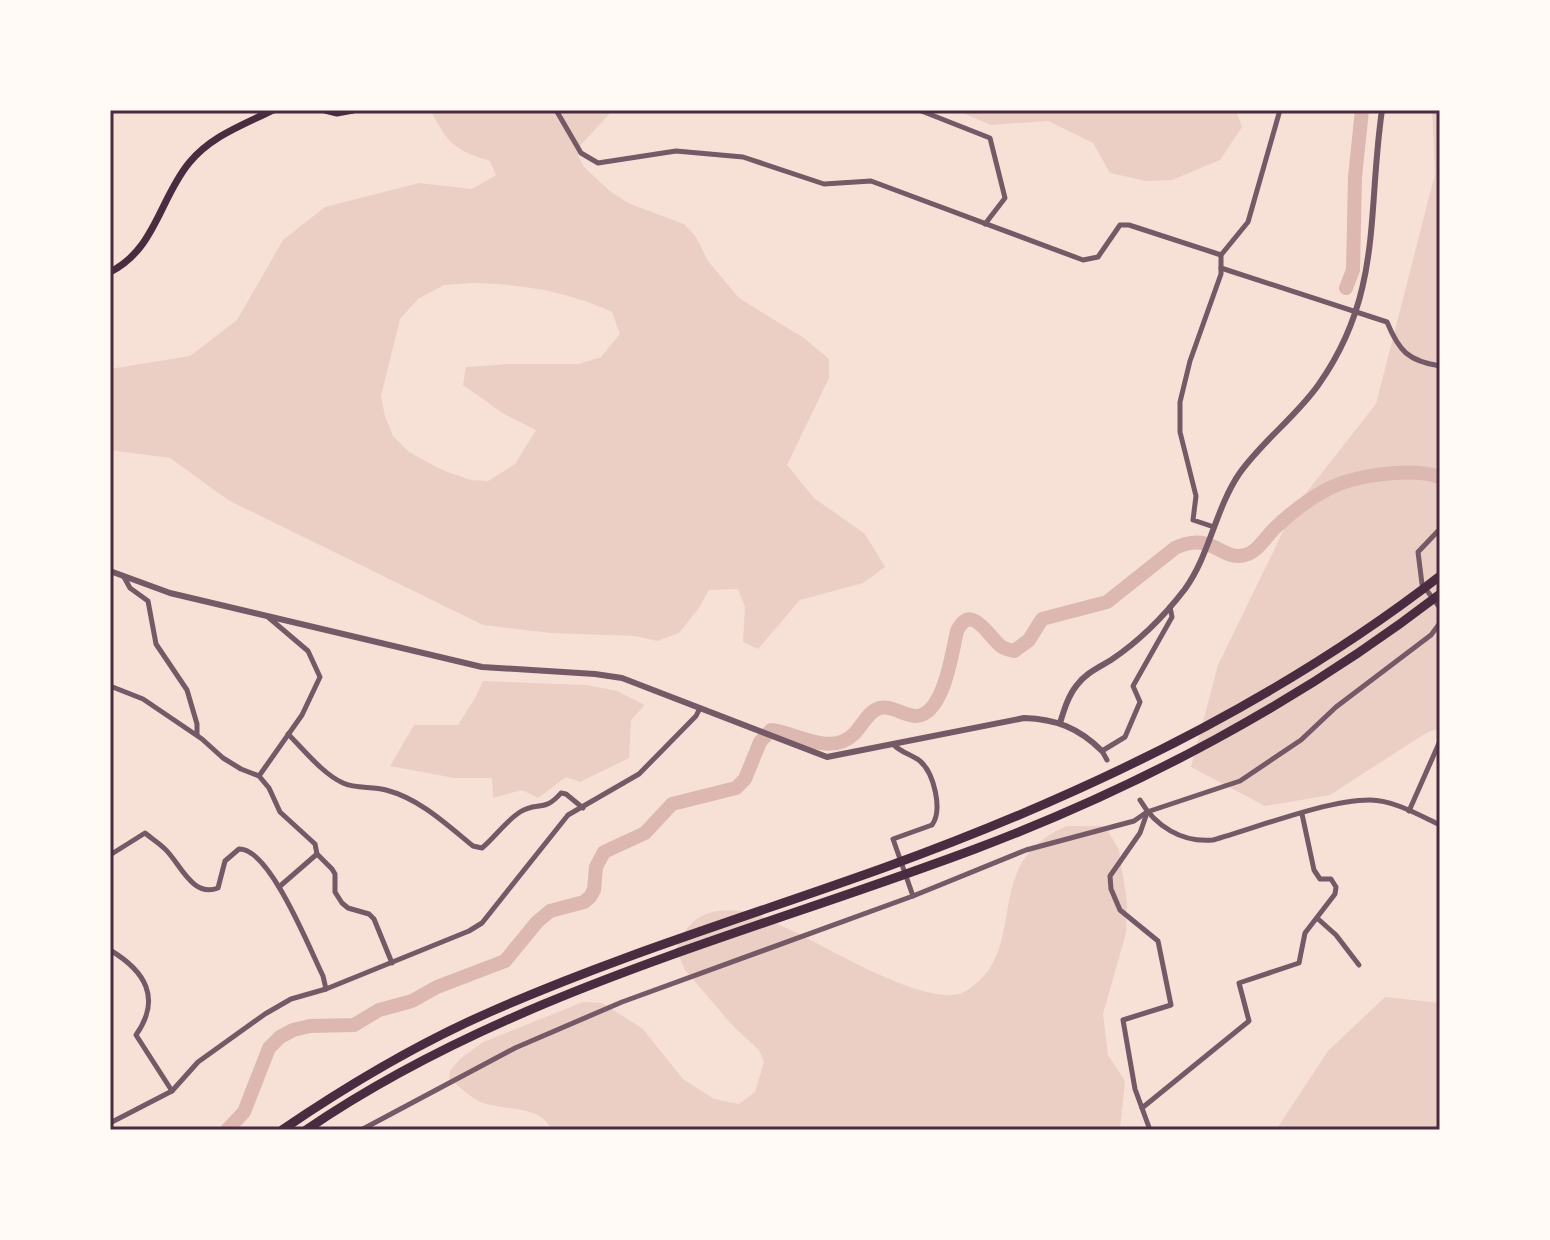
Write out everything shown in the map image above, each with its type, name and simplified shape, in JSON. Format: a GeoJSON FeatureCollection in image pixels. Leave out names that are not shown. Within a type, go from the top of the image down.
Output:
{"type":"FeatureCollection","features":[{"type":"Feature","properties":{"kind":"highway"},"geometry":{"type":"LineString","coordinates":[[282,1130],[381,1067],[488,1013],[596,969],[886,867],[1042,806],[1108,776],[1263,694],[1361,633],[1440,576]]}},
{"type":"Feature","properties":{"kind":"highway"},"geometry":{"type":"LineString","coordinates":[[306,1130],[388,1078],[497,1024],[600,982],[919,870],[1048,821],[1114,790],[1269,708],[1345,661],[1440,594]]}},
{"type":"Feature","properties":{"kind":"main road"},"geometry":{"type":"LineString","coordinates":[[110,272],[137,253],[151,233],[175,184],[204,147],[273,110]]}},
{"type":"Feature","properties":{"kind":"main road"},"geometry":{"type":"LineString","coordinates":[[325,110],[337,113],[353,110]]}},
{"type":"Feature","properties":{"kind":"street"},"geometry":{"type":"LineString","coordinates":[[556,110],[581,153],[598,163],[676,151],[743,157],[824,184],[871,181],[1083,260],[1098,257],[1120,225],[1129,225],[1221,255]]}},
{"type":"Feature","properties":{"kind":"street"},"geometry":{"type":"LineString","coordinates":[[919,110],[990,138],[1005,198],[985,224]]}},
{"type":"Feature","properties":{"kind":"street"},"geometry":{"type":"LineString","coordinates":[[1213,531],[1193,520],[1196,496],[1178,415],[1190,361],[1221,268],[1221,255],[1248,222],[1280,110]]}},
{"type":"Feature","properties":{"kind":"street"},"geometry":{"type":"LineString","coordinates":[[1060,723],[1078,683],[1140,637],[1185,589],[1240,473],[1302,408],[1350,333],[1367,273],[1382,110]]}},
{"type":"Feature","properties":{"kind":"street"},"geometry":{"type":"LineString","coordinates":[[1221,268],[1387,322],[1398,346],[1417,361],[1440,366]]}},
{"type":"Feature","properties":{"kind":"street"},"geometry":{"type":"LineString","coordinates":[[1440,529],[1418,552],[1422,584],[1440,608]]}},
{"type":"Feature","properties":{"kind":"street"},"geometry":{"type":"LineString","coordinates":[[110,571],[170,593],[482,667],[622,678],[827,757],[1024,718],[1042,719],[1076,729],[1102,751],[1107,760]]}},
{"type":"Feature","properties":{"kind":"street"},"geometry":{"type":"LineString","coordinates":[[124,577],[130,588],[148,601],[156,644],[187,690],[197,735]]}},
{"type":"Feature","properties":{"kind":"street"},"geometry":{"type":"LineString","coordinates":[[1102,751],[1125,737],[1140,702],[1133,686],[1172,617],[1170,606]]}},
{"type":"Feature","properties":{"kind":"street"},"geometry":{"type":"LineString","coordinates":[[259,776],[302,715],[320,677],[308,651],[266,615]]}},
{"type":"Feature","properties":{"kind":"street"},"geometry":{"type":"LineString","coordinates":[[361,1130],[463,1073],[622,1002],[1026,850],[1134,821],[1147,812],[1240,781],[1301,740],[1336,707],[1431,635],[1440,623]]}},
{"type":"Feature","properties":{"kind":"street"},"geometry":{"type":"LineString","coordinates":[[110,686],[143,699],[197,735],[223,758],[259,776],[269,788],[280,812],[315,844],[317,854],[335,874],[335,892],[342,903],[374,919],[392,963]]}},
{"type":"Feature","properties":{"kind":"street"},"geometry":{"type":"LineString","coordinates":[[110,1123],[172,1091],[198,1062],[291,999],[392,963],[482,923],[568,815],[648,767],[700,708]]}},
{"type":"Feature","properties":{"kind":"street"},"geometry":{"type":"LineString","coordinates":[[288,734],[340,782],[401,795],[429,810],[473,846],[482,848],[519,813],[527,808],[545,806],[561,793],[583,808]]}},
{"type":"Feature","properties":{"kind":"street"},"geometry":{"type":"LineString","coordinates":[[1409,811],[1440,741]]}},
{"type":"Feature","properties":{"kind":"street"},"geometry":{"type":"LineString","coordinates":[[893,744],[898,750],[919,760],[931,774],[937,813],[932,825],[893,839],[912,894]]}},
{"type":"Feature","properties":{"kind":"street"},"geometry":{"type":"LineString","coordinates":[[1140,800],[1147,812],[1175,834],[1202,841],[1302,814],[1372,800],[1409,811],[1440,825]]}},
{"type":"Feature","properties":{"kind":"street"},"geometry":{"type":"LineString","coordinates":[[1147,812],[1140,833],[1110,876],[1111,889],[1120,910],[1158,941],[1171,1005],[1123,1020],[1135,1089],[1150,1130]]}},
{"type":"Feature","properties":{"kind":"street"},"geometry":{"type":"LineString","coordinates":[[1142,1108],[1249,1021],[1239,983],[1299,963],[1305,933],[1335,894],[1336,887],[1331,879],[1320,879],[1314,870],[1302,814]]}},
{"type":"Feature","properties":{"kind":"street"},"geometry":{"type":"LineString","coordinates":[[110,855],[145,833],[166,850],[192,882],[203,889],[213,890],[218,888],[225,861],[239,849],[245,849],[261,861],[279,887],[323,976],[326,989]]}},
{"type":"Feature","properties":{"kind":"street"},"geometry":{"type":"LineString","coordinates":[[279,887],[317,854]]}},
{"type":"Feature","properties":{"kind":"street"},"geometry":{"type":"LineString","coordinates":[[1317,918],[1336,935],[1359,965]]}},
{"type":"Feature","properties":{"kind":"street"},"geometry":{"type":"LineString","coordinates":[[110,950],[129,962],[146,984],[149,998],[147,1016],[136,1035],[172,1091]]}},
{"type":"Feature","properties":{"kind":"shaded area"},"geometry":{"type":"Polygon","coordinates":[[[430,110],[613,110],[579,147],[578,156],[584,167],[611,192],[630,204],[684,224],[696,237],[708,261],[739,298],[804,338],[829,359],[829,378],[787,465],[814,498],[865,534],[885,567],[863,583],[800,600],[758,649],[743,642],[745,607],[738,589],[709,590],[679,633],[657,641],[635,636],[551,633],[483,625],[228,500],[170,458],[110,450],[110,369],[190,356],[237,320],[283,240],[325,207],[419,183],[472,189],[496,175],[490,161],[453,144],[430,110]],[[490,284],[444,285],[418,299],[400,319],[381,396],[393,436],[409,452],[442,470],[471,480],[488,481],[515,464],[536,430],[504,414],[463,385],[466,367],[579,364],[601,357],[620,334],[612,312],[595,305],[543,290],[490,284]]]}},
{"type":"Feature","properties":{"kind":"shaded area"},"geometry":{"type":"Polygon","coordinates":[[[955,110],[1236,110],[1242,127],[1220,160],[1172,180],[1146,181],[1110,173],[1093,143],[1048,121],[991,125],[955,110]]]}},
{"type":"Feature","properties":{"kind":"shaded area"},"geometry":{"type":"Polygon","coordinates":[[[1432,110],[1440,110],[1440,728],[1426,733],[1330,795],[1265,806],[1191,767],[1218,665],[1295,507],[1376,404],[1435,174],[1432,110]]]}},
{"type":"Feature","properties":{"kind":"shaded area"},"geometry":{"type":"Polygon","coordinates":[[[483,681],[586,685],[617,691],[645,705],[631,720],[629,758],[580,782],[566,777],[538,798],[522,790],[493,798],[492,778],[454,778],[390,766],[414,725],[458,725],[483,681]]]}},
{"type":"Feature","properties":{"kind":"shaded area"},"geometry":{"type":"Polygon","coordinates":[[[1067,826],[1105,826],[1119,850],[1127,901],[1126,933],[1103,1014],[1108,1055],[1125,1081],[1120,1130],[551,1130],[539,1116],[481,1102],[449,1078],[450,1071],[460,1059],[483,1042],[583,1002],[602,1003],[642,1028],[683,1079],[714,1099],[739,1104],[755,1092],[764,1062],[759,1050],[733,1026],[685,970],[676,950],[694,921],[723,910],[752,913],[906,986],[945,995],[957,994],[973,986],[994,962],[1013,885],[1026,856],[1052,833],[1067,826]]]}},
{"type":"Feature","properties":{"kind":"shaded area"},"geometry":{"type":"Polygon","coordinates":[[[1385,997],[1440,1003],[1440,1130],[1276,1130],[1328,1051],[1385,997]]]}},
{"type":"Feature","properties":{"kind":"waterway"},"geometry":{"type":"LineString","coordinates":[[1346,288],[1353,270],[1355,177],[1362,110]]}},
{"type":"Feature","properties":{"kind":"waterway"},"geometry":{"type":"LineString","coordinates":[[227,1130],[244,1112],[269,1048],[280,1037],[310,1026],[354,1025],[379,1010],[412,1001],[437,987],[505,961],[550,911],[584,902],[590,897],[594,890],[596,867],[604,852],[645,833],[672,804],[736,788],[745,779],[760,742],[771,730],[814,742],[835,744],[854,734],[876,709],[889,708],[912,716],[926,713],[940,694],[957,631],[963,623],[969,620],[980,624],[1002,647],[1014,651],[1029,640],[1042,619],[1107,602],[1175,548],[1198,542],[1229,554],[1245,555],[1258,547],[1300,507],[1338,485],[1398,473],[1440,477]]}}]}
